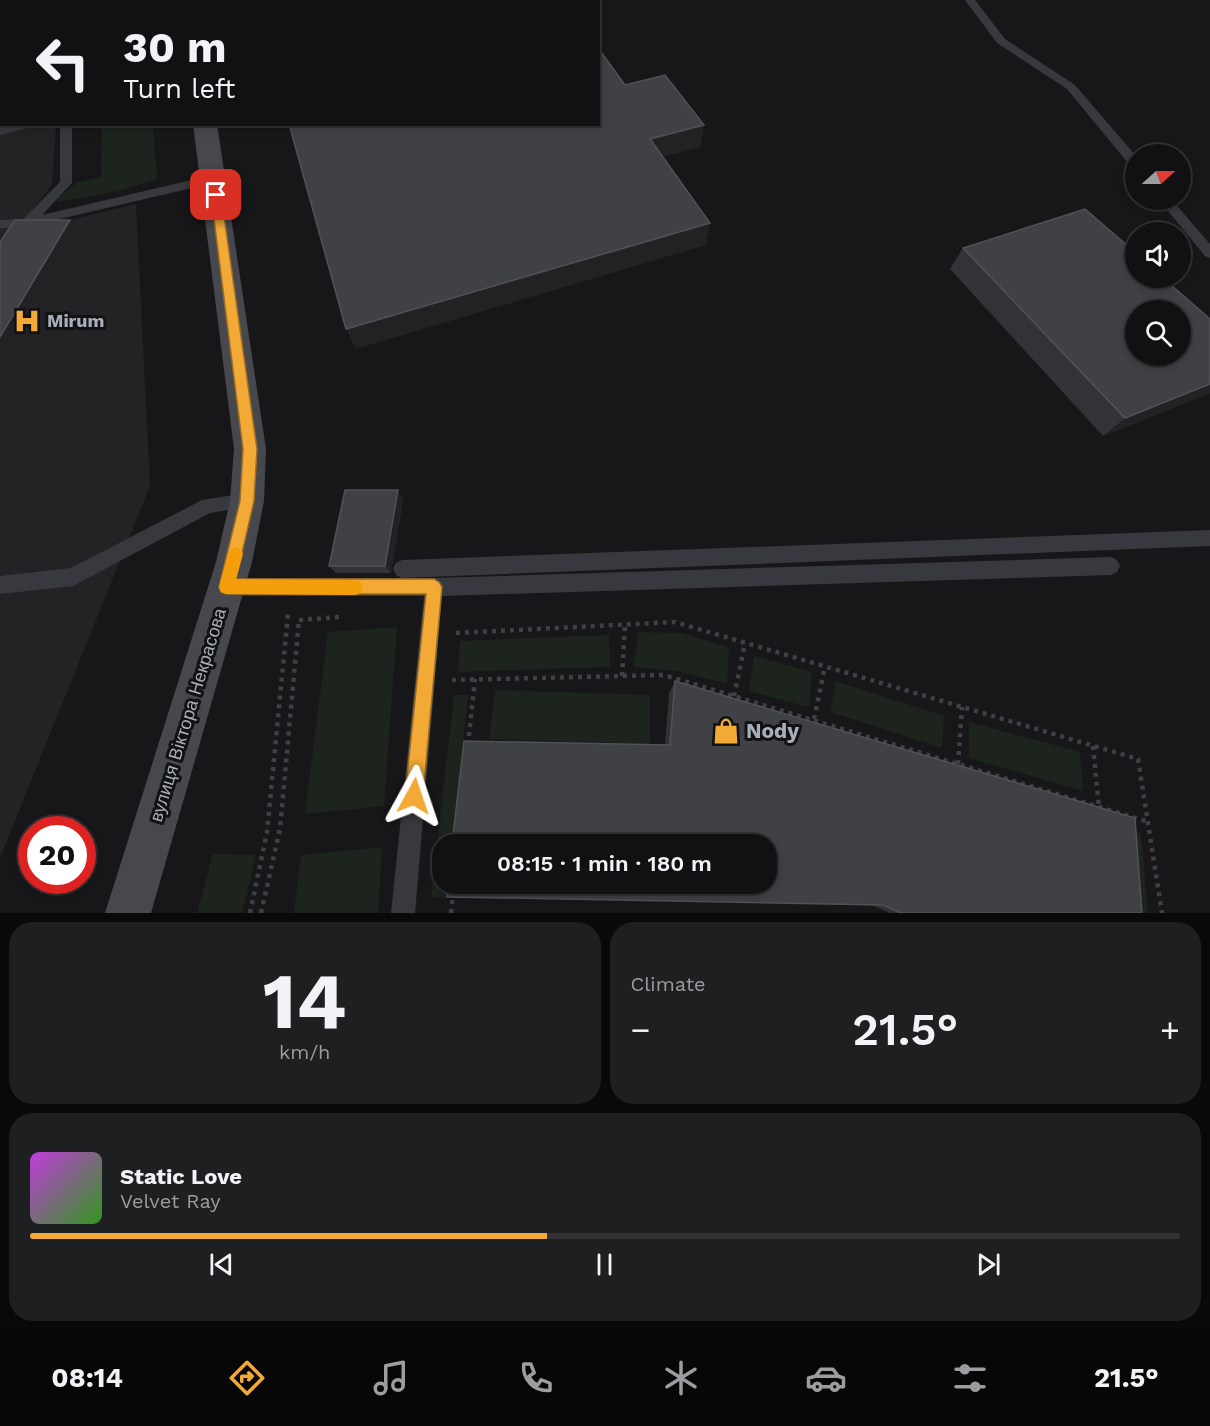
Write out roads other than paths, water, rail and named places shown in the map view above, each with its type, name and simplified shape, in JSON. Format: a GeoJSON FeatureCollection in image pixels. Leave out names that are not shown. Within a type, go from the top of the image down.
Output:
{"type":"FeatureCollection","features":[{"type":"Feature","properties":{"kind":"main road","name":"вулиця Віктора Некрасова"},"geometry":{"type":"LineString","coordinates":[[128,913],[226,587],[247,501],[250,449],[205,126]]}},
{"type":"Feature","properties":{"kind":"lane"},"geometry":{"type":"LineString","coordinates":[[970,0],[1002,41],[1071,87],[1125,152]]}},
{"type":"Feature","properties":{"kind":"lane"},"geometry":{"type":"LineString","coordinates":[[0,131],[26,126]]}},
{"type":"Feature","properties":{"kind":"lane"},"geometry":{"type":"LineString","coordinates":[[0,260],[26,224],[66,183],[66,126]]}},
{"type":"Feature","properties":{"kind":"lane"},"geometry":{"type":"LineString","coordinates":[[2,224],[26,224],[213,179]]}},
{"type":"Feature","properties":{"kind":"lane"},"geometry":{"type":"LineString","coordinates":[[1173,210],[1210,254]]}},
{"type":"Feature","properties":{"kind":"lane"},"geometry":{"type":"LineString","coordinates":[[0,585],[73,577],[208,506],[247,501]]}},
{"type":"Feature","properties":{"kind":"lane"},"geometry":{"type":"LineString","coordinates":[[402,569],[1210,538]]}},
{"type":"Feature","properties":{"kind":"lane"},"geometry":{"type":"LineString","coordinates":[[226,587],[434,587],[1111,566]]}},
{"type":"Feature","properties":{"kind":"lane"},"geometry":{"type":"LineString","coordinates":[[403,913],[434,587]]}},
{"type":"Feature","properties":{"kind":"place","name":"Mirum"},"geometry":{"type":"Point","coordinates":[27,321]}},
{"type":"Feature","properties":{"kind":"place","name":"Nody"},"geometry":{"type":"Point","coordinates":[726,731]}}]}
